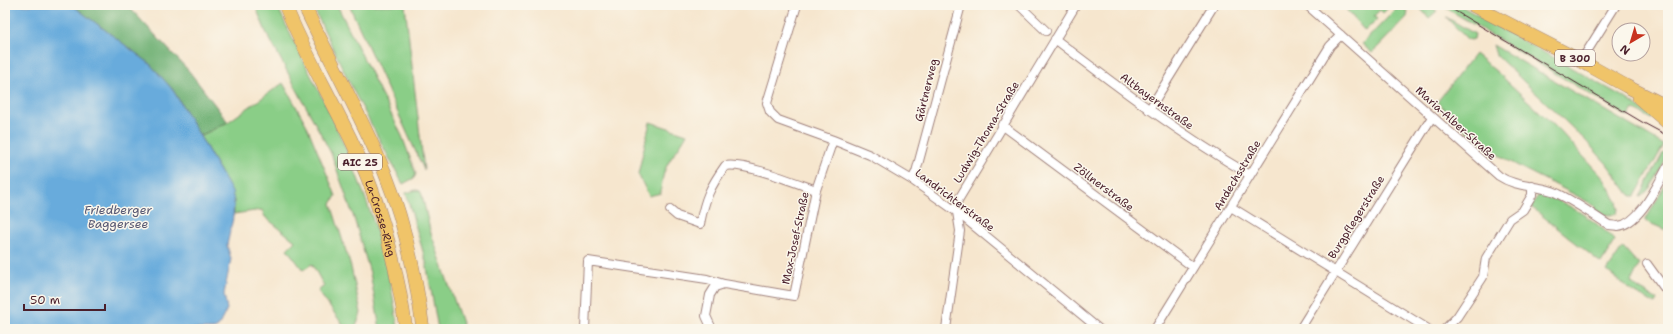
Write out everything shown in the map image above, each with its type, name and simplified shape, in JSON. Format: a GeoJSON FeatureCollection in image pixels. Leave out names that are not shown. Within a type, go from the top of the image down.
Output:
{"type":"FeatureCollection","features":[{"type":"Feature","properties":{"kind":"main road","name":"La-Crosse-Ring"},"geometry":{"type":"LineString","coordinates":[[285,5],[346,130],[371,186],[391,251],[406,329]]}},
{"type":"Feature","properties":{"kind":"main road","name":"La-Crosse-Ring"},"geometry":{"type":"LineString","coordinates":[[304,5],[384,173],[398,210],[419,297],[423,329]]}},
{"type":"Feature","properties":{"kind":"main road","name":"B 300"},"geometry":{"type":"LineString","coordinates":[[1478,7],[1668,107]]}},
{"type":"Feature","properties":{"kind":"main road","name":"B 300"},"geometry":{"type":"LineString","coordinates":[[1626,86],[1668,123]]}},
{"type":"Feature","properties":{"kind":"street","name":"Landrichterstraße"},"geometry":{"type":"LineString","coordinates":[[797,5],[767,103],[770,112],[778,120],[870,155],[912,180],[956,212],[1099,329]]}},
{"type":"Feature","properties":{"kind":"street","name":"Gärtnerweg"},"geometry":{"type":"LineString","coordinates":[[912,180],[916,172],[961,5]]}},
{"type":"Feature","properties":{"kind":"street"},"geometry":{"type":"LineString","coordinates":[[1018,5],[1046,31]]}},
{"type":"Feature","properties":{"kind":"street","name":"Ludwig-Thoma-Straße"},"geometry":{"type":"LineString","coordinates":[[946,329],[960,231],[956,212],[956,202],[1076,5]]}},
{"type":"Feature","properties":{"kind":"street"},"geometry":{"type":"LineString","coordinates":[[1149,110],[1214,5]]}},
{"type":"Feature","properties":{"kind":"street","name":"Maria-Alber-Straße"},"geometry":{"type":"LineString","coordinates":[[1307,5],[1499,176],[1516,184],[1532,186],[1554,192],[1563,196],[1609,225],[1618,226],[1635,218],[1646,204],[1668,166]]}},
{"type":"Feature","properties":{"kind":"street"},"geometry":{"type":"LineString","coordinates":[[1581,61],[1616,5]]}},
{"type":"Feature","properties":{"kind":"street","name":"Andechsstraße"},"geometry":{"type":"LineString","coordinates":[[1155,329],[1330,46],[1341,34]]}},
{"type":"Feature","properties":{"kind":"street","name":"Altbayernstraße"},"geometry":{"type":"LineString","coordinates":[[1055,39],[1149,110],[1203,147],[1250,175]]}},
{"type":"Feature","properties":{"kind":"street","name":"Burgpflegerstraße"},"geometry":{"type":"LineString","coordinates":[[1300,329],[1432,117]]}},
{"type":"Feature","properties":{"kind":"street","name":"Zöllnerstraße"},"geometry":{"type":"LineString","coordinates":[[1002,125],[1193,267]]}},
{"type":"Feature","properties":{"kind":"street","name":"Max-Josef-Straße"},"geometry":{"type":"LineString","coordinates":[[585,329],[588,261],[707,279],[724,284],[794,296],[816,190],[833,140]]}},
{"type":"Feature","properties":{"kind":"street"},"geometry":{"type":"LineString","coordinates":[[670,210],[677,216],[700,224],[704,202],[712,184],[725,166],[733,164],[757,170],[816,190]]}},
{"type":"Feature","properties":{"kind":"street"},"geometry":{"type":"LineString","coordinates":[[1445,329],[1457,317],[1483,277],[1486,258],[1510,219],[1523,210],[1532,195],[1532,186]]}},
{"type":"Feature","properties":{"kind":"street"},"geometry":{"type":"LineString","coordinates":[[1231,207],[1428,329]]}},
{"type":"Feature","properties":{"kind":"street"},"geometry":{"type":"LineString","coordinates":[[1647,264],[1668,293]]}},
{"type":"Feature","properties":{"kind":"street"},"geometry":{"type":"LineString","coordinates":[[712,329],[706,316],[710,295],[715,288],[724,284]]}},
{"type":"Feature","properties":{"kind":"green space"},"geometry":{"type":"Polygon","coordinates":[[[72,5],[127,5],[189,71],[228,122],[200,136],[173,90],[149,63],[72,5]]]}},
{"type":"Feature","properties":{"kind":"green space"},"geometry":{"type":"Polygon","coordinates":[[[255,5],[277,5],[343,142],[370,210],[384,257],[390,281],[398,329],[380,329],[370,273],[354,218],[331,153],[266,32],[255,5]]]}},
{"type":"Feature","properties":{"kind":"green space"},"geometry":{"type":"Polygon","coordinates":[[[312,5],[337,5],[402,136],[416,174],[414,178],[403,184],[355,94],[312,5]]]}},
{"type":"Feature","properties":{"kind":"green space"},"geometry":{"type":"Polygon","coordinates":[[[349,5],[405,5],[424,170],[349,5]]]}},
{"type":"Feature","properties":{"kind":"green space"},"geometry":{"type":"Polygon","coordinates":[[[1347,5],[1391,5],[1383,13],[1380,10],[1374,16],[1377,19],[1365,31],[1345,8],[1347,5]]]}},
{"type":"Feature","properties":{"kind":"green space"},"geometry":{"type":"Polygon","coordinates":[[[1417,5],[1428,5],[1437,11],[1429,18],[1417,5]]]}},
{"type":"Feature","properties":{"kind":"green space"},"geometry":{"type":"Polygon","coordinates":[[[1441,5],[1459,5],[1627,99],[1653,117],[1652,119],[1633,109],[1628,117],[1441,5]]]}},
{"type":"Feature","properties":{"kind":"green space"},"geometry":{"type":"Polygon","coordinates":[[[1401,7],[1408,11],[1407,17],[1372,53],[1362,44],[1397,8],[1401,7]]]}},
{"type":"Feature","properties":{"kind":"green space"},"geometry":{"type":"Polygon","coordinates":[[[1446,17],[1475,34],[1474,39],[1467,39],[1446,17]]]}},
{"type":"Feature","properties":{"kind":"green space"},"geometry":{"type":"Polygon","coordinates":[[[1493,45],[1664,145],[1635,196],[1630,195],[1607,164],[1586,141],[1496,55],[1493,45]]]}},
{"type":"Feature","properties":{"kind":"green space"},"geometry":{"type":"Polygon","coordinates":[[[1475,54],[1497,72],[1558,129],[1604,179],[1617,202],[1617,213],[1608,215],[1602,214],[1594,210],[1595,206],[1495,153],[1470,134],[1437,102],[1475,54]]]}},
{"type":"Feature","properties":{"kind":"green space"},"geometry":{"type":"Polygon","coordinates":[[[283,83],[306,124],[336,196],[331,204],[351,267],[361,313],[355,329],[346,329],[318,291],[324,286],[312,264],[303,270],[287,249],[295,241],[265,217],[262,210],[234,214],[234,201],[227,183],[200,136],[228,122],[283,83]]]}},
{"type":"Feature","properties":{"kind":"green space"},"geometry":{"type":"Polygon","coordinates":[[[650,122],[687,134],[666,167],[661,193],[649,196],[638,174],[650,122]]]}},
{"type":"Feature","properties":{"kind":"green space"},"geometry":{"type":"Polygon","coordinates":[[[1667,150],[1668,152],[1657,177],[1648,190],[1640,197],[1663,153],[1667,150]]]}},
{"type":"Feature","properties":{"kind":"green space"},"geometry":{"type":"Polygon","coordinates":[[[1668,180],[1668,231],[1645,221],[1668,180]]]}},
{"type":"Feature","properties":{"kind":"green space"},"geometry":{"type":"Polygon","coordinates":[[[416,190],[420,191],[422,195],[430,230],[463,326],[461,329],[438,329],[426,262],[406,193],[416,190]]]}},
{"type":"Feature","properties":{"kind":"green space"},"geometry":{"type":"Polygon","coordinates":[[[1540,194],[1560,201],[1580,212],[1615,240],[1601,263],[1530,206],[1540,194]]]}},
{"type":"Feature","properties":{"kind":"green space"},"geometry":{"type":"Polygon","coordinates":[[[1623,247],[1639,265],[1631,282],[1639,289],[1658,300],[1656,304],[1633,292],[1607,271],[1623,247]]]}},
{"type":"Feature","properties":{"kind":"water","name":"Friedberger Baggersee"},"geometry":{"type":"Polygon","coordinates":[[[5,5],[72,5],[149,63],[173,90],[232,192],[234,201],[233,218],[227,245],[231,259],[224,294],[227,309],[218,327],[214,329],[5,329],[5,5]]]}},
{"type":"Feature","properties":{"kind":"tram line"},"geometry":{"type":"LineString","coordinates":[[1445,5],[1668,136]]}}]}
